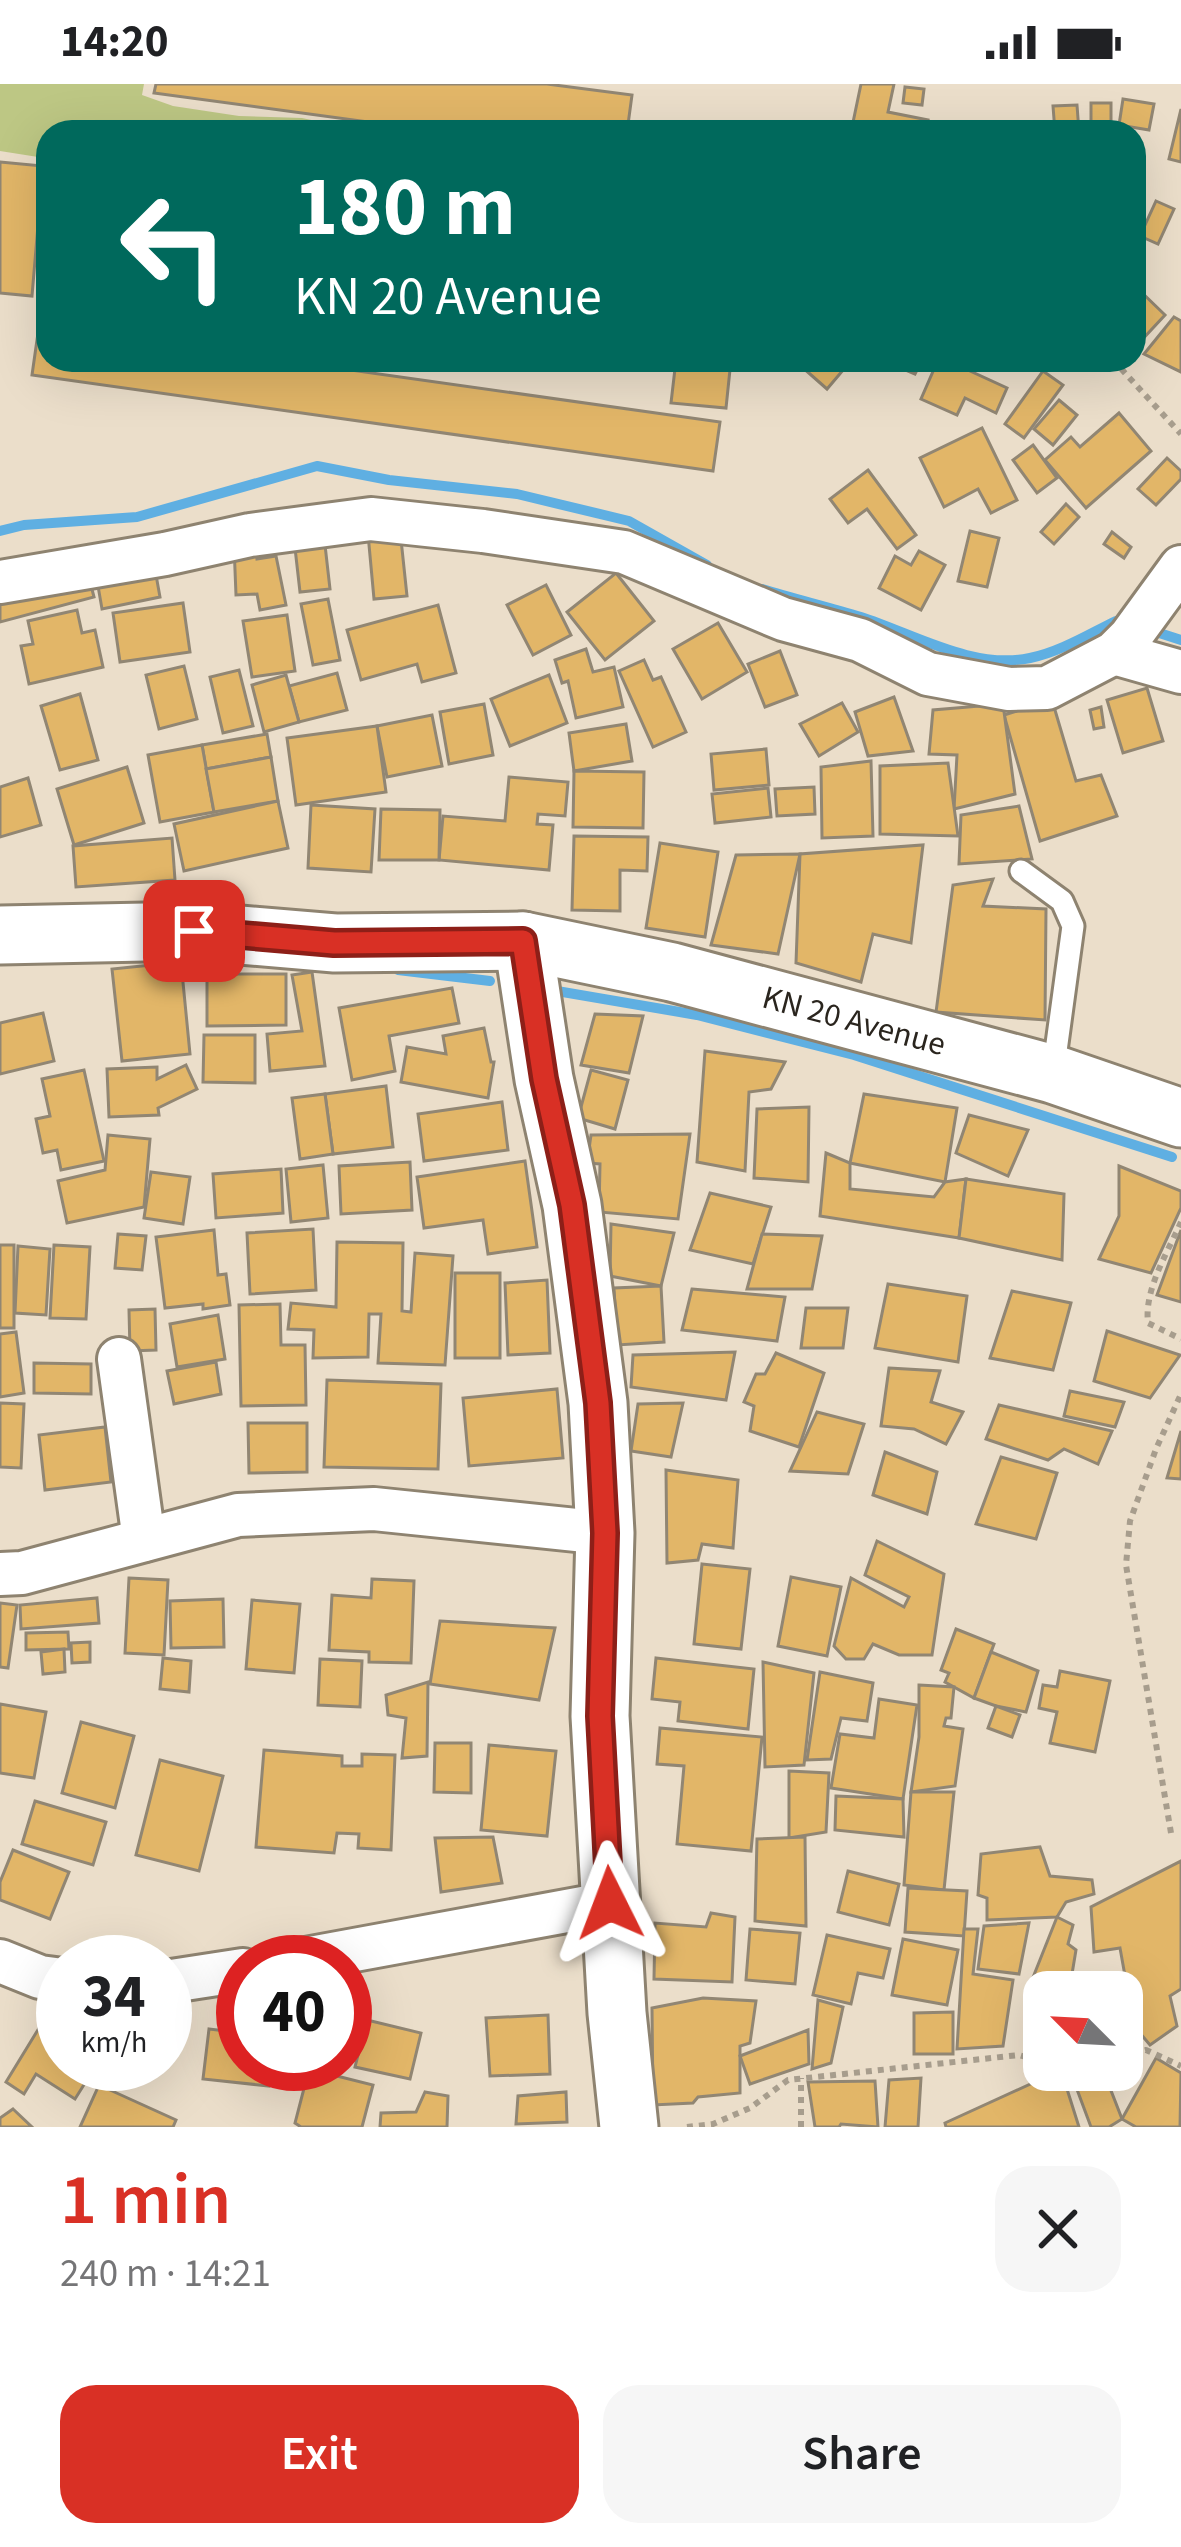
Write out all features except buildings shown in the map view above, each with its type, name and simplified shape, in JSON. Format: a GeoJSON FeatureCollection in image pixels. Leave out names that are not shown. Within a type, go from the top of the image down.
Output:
{"type":"FeatureCollection","features":[{"type":"Feature","properties":{"kind":"main road","name":"KN 20 Avenue"},"geometry":{"type":"LineString","coordinates":[[0,934],[194,931],[334,943],[523,941],[673,972],[1053,1074],[1181,1118]]}},
{"type":"Feature","properties":{"kind":"main road"},"geometry":{"type":"LineString","coordinates":[[523,941],[544,1079],[572,1205],[598,1403],[605,1533],[600,1716],[616,2013],[629,2127]]}},
{"type":"Feature","properties":{"kind":"street"},"geometry":{"type":"LineString","coordinates":[[0,582],[250,535],[371,519],[624,552],[783,620],[860,640],[928,674],[1009,688],[1047,688],[1122,645],[1171,579]]}},
{"type":"Feature","properties":{"kind":"street"},"geometry":{"type":"LineString","coordinates":[[1122,645],[1181,673]]}},
{"type":"Feature","properties":{"kind":"street"},"geometry":{"type":"LineString","coordinates":[[119,1359],[144,1540]]}},
{"type":"Feature","properties":{"kind":"street"},"geometry":{"type":"LineString","coordinates":[[0,1574],[22,1573],[238,1515],[374,1509],[605,1533]]}},
{"type":"Feature","properties":{"kind":"street"},"geometry":{"type":"LineString","coordinates":[[372,1947],[610,1903]]}},
{"type":"Feature","properties":{"kind":"street"},"geometry":{"type":"LineString","coordinates":[[0,1961],[36,1975]]}},
{"type":"Feature","properties":{"kind":"lane"},"geometry":{"type":"LineString","coordinates":[[1021,871],[1062,902],[1073,926],[1053,1074]]}},
{"type":"Feature","properties":{"kind":"path"},"geometry":{"type":"LineString","coordinates":[[1124,372],[1181,434]]}},
{"type":"Feature","properties":{"kind":"path"},"geometry":{"type":"LineString","coordinates":[[1181,1222],[1146,1310],[1148,1323],[1181,1339]]}},
{"type":"Feature","properties":{"kind":"path"},"geometry":{"type":"LineString","coordinates":[[1172,1833],[1126,1564],[1130,1521],[1181,1394]]}},
{"type":"Feature","properties":{"kind":"path"},"geometry":{"type":"LineString","coordinates":[[1143,2051],[1181,2066]]}},
{"type":"Feature","properties":{"kind":"path"},"geometry":{"type":"LineString","coordinates":[[687,2127],[713,2124],[750,2108],[788,2080],[1023,2056]]}},
{"type":"Feature","properties":{"kind":"path"},"geometry":{"type":"LineString","coordinates":[[801,2078],[801,2127]]}},
{"type":"Feature","properties":{"kind":"green space"},"geometry":{"type":"Polygon","coordinates":[[[0,84],[144,84],[142,95],[173,106],[311,120],[36,120],[36,157],[0,151],[0,84]]]}},
{"type":"Feature","properties":{"kind":"waterway"},"geometry":{"type":"LineString","coordinates":[[0,531],[137,517],[317,466],[389,480],[517,494],[629,521],[707,565]]}},
{"type":"Feature","properties":{"kind":"waterway"},"geometry":{"type":"LineString","coordinates":[[762,589],[987,659],[1030,658],[1116,621],[1126,624]]}},
{"type":"Feature","properties":{"kind":"waterway"},"geometry":{"type":"LineString","coordinates":[[1150,630],[1181,640]]}},
{"type":"Feature","properties":{"kind":"waterway"},"geometry":{"type":"LineString","coordinates":[[398,970],[490,981]]}},
{"type":"Feature","properties":{"kind":"waterway"},"geometry":{"type":"LineString","coordinates":[[551,990],[697,1015],[854,1055],[1172,1157]]}},
{"type":"Feature","properties":{"kind":"route"},"geometry":{"type":"LineString","coordinates":[[194,931],[334,943],[523,941],[544,1079],[572,1205],[598,1403],[605,1533],[600,1716],[610,1903]]}}]}
